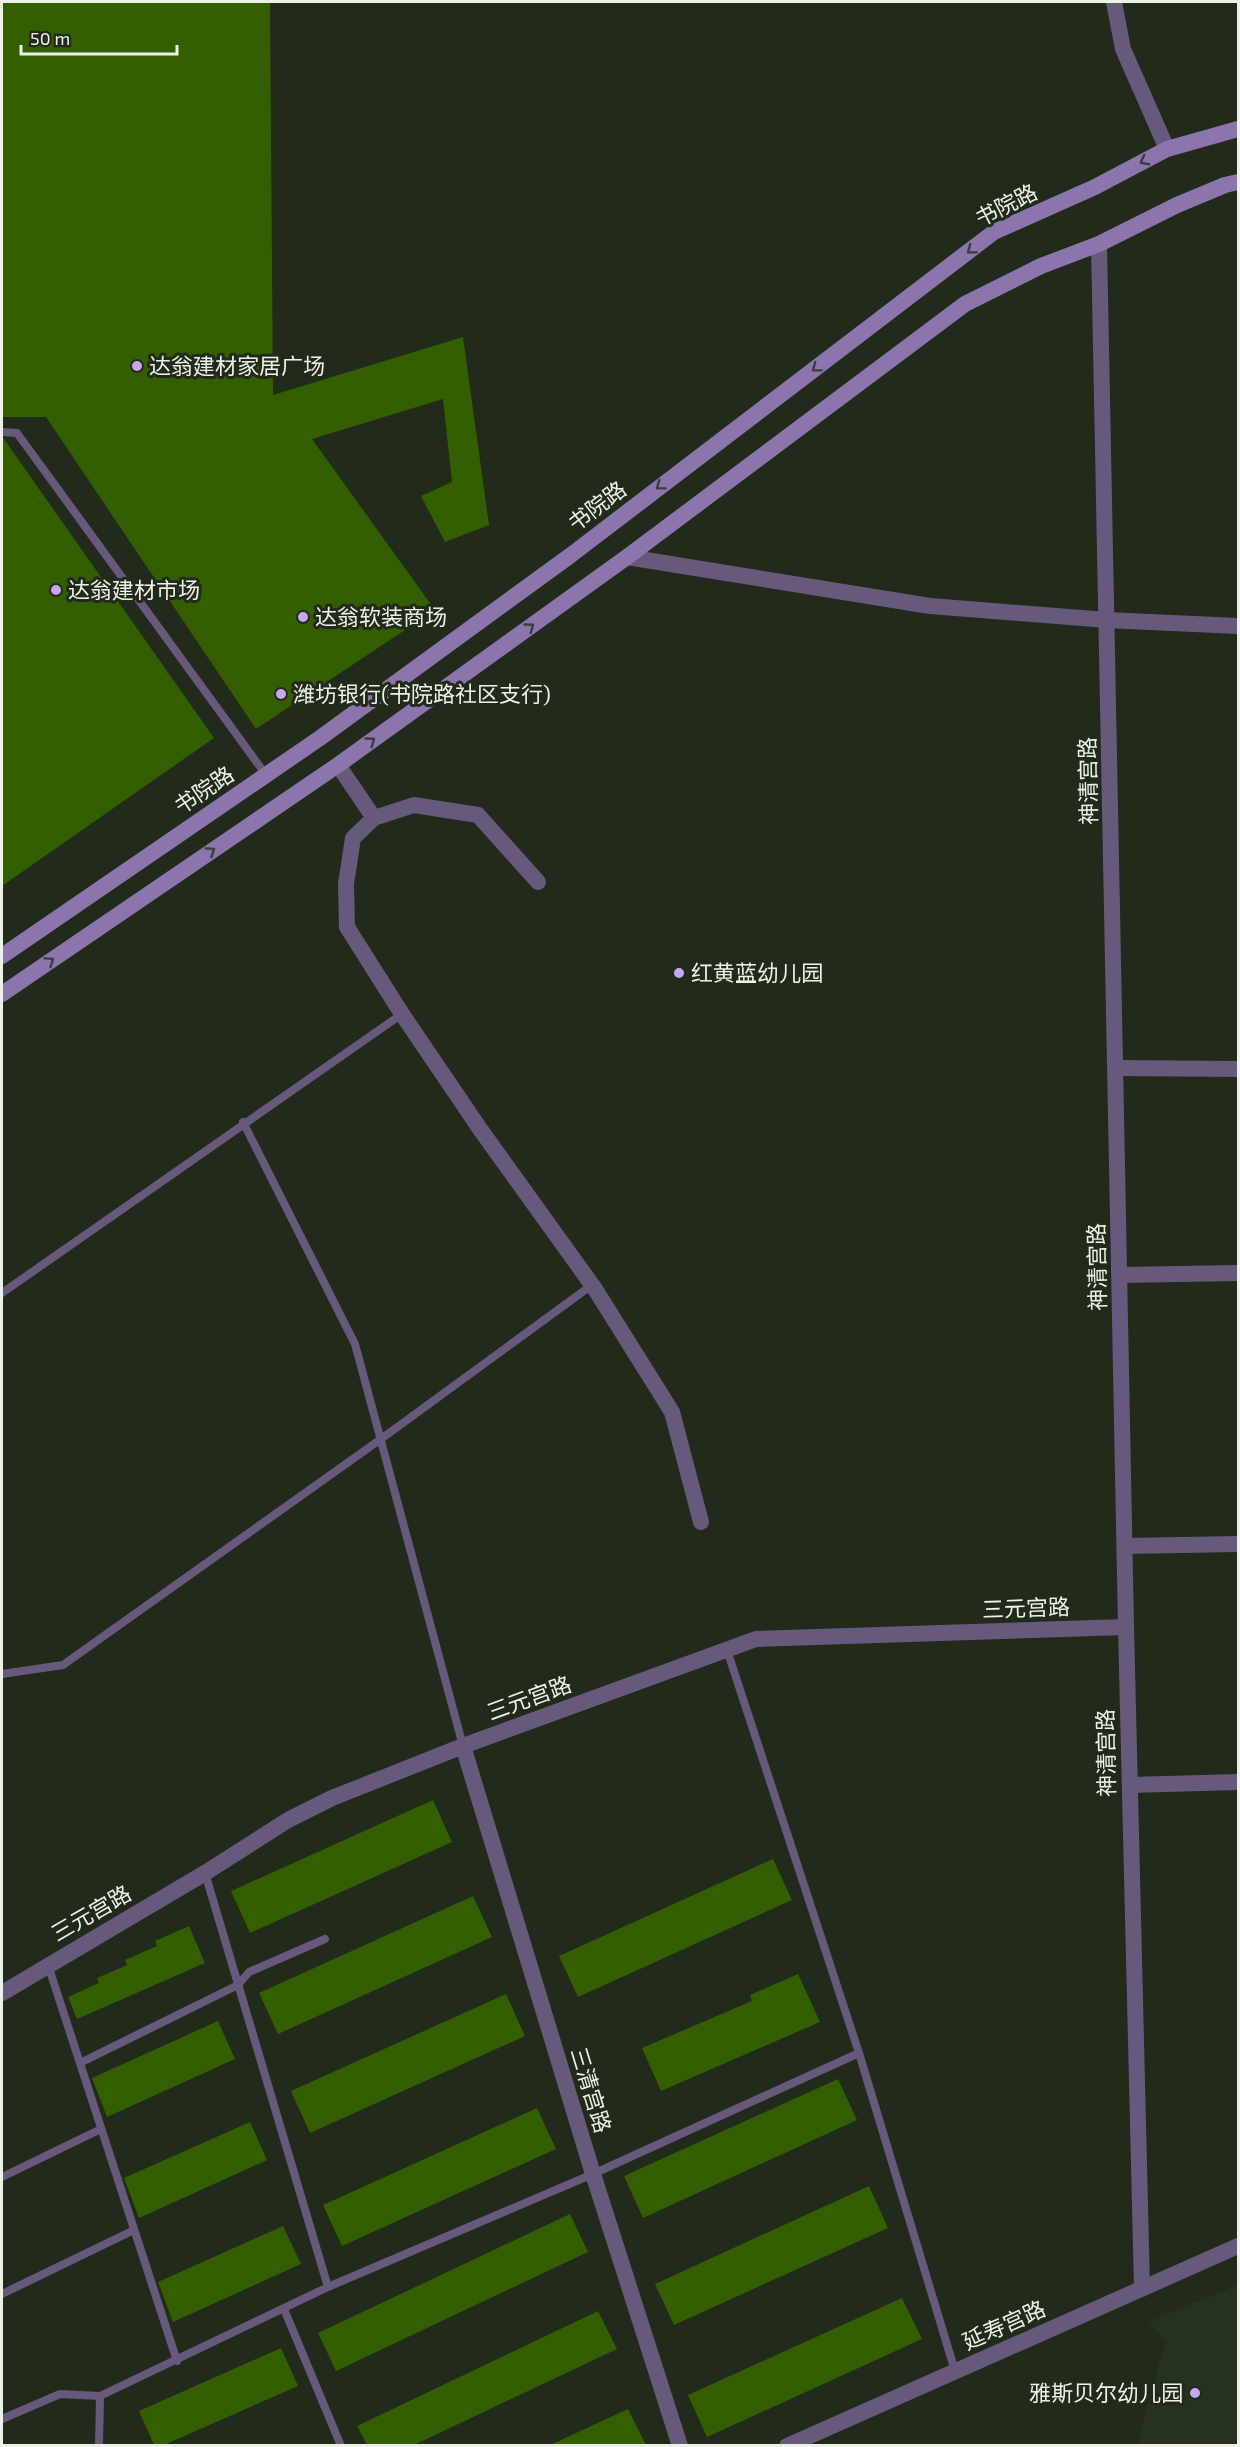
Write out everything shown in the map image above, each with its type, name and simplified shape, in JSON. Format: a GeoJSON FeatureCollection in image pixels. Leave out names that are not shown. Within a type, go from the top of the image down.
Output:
{"type":"FeatureCollection","features":[{"type":"Feature","properties":{"kind":"main road","name":"书院路"},"geometry":{"type":"LineString","coordinates":[[2,956],[266,775],[571,555],[994,232],[1095,187],[1167,150],[1239,129]]}},
{"type":"Feature","properties":{"kind":"main road"},"geometry":{"type":"LineString","coordinates":[[2,994],[338,765],[627,557],[965,304],[1041,266],[1100,244],[1177,205],[1225,185],[1239,182]]}},
{"type":"Feature","properties":{"kind":"street"},"geometry":{"type":"LineString","coordinates":[[1114,2],[1123,49],[1167,150]]}},
{"type":"Feature","properties":{"kind":"street","name":"神清宫路"},"geometry":{"type":"LineString","coordinates":[[1100,244],[1126,1627],[1142,2289]]}},
{"type":"Feature","properties":{"kind":"street"},"geometry":{"type":"LineString","coordinates":[[627,557],[930,606],[1107,620],[1239,626]]}},
{"type":"Feature","properties":{"kind":"street"},"geometry":{"type":"LineString","coordinates":[[338,765],[374,818]]}},
{"type":"Feature","properties":{"kind":"street"},"geometry":{"type":"LineString","coordinates":[[538,882],[478,815],[414,805],[374,818],[353,838],[346,884],[347,927],[402,1014],[480,1129],[592,1285],[672,1412],[701,1522]]}},
{"type":"Feature","properties":{"kind":"street"},"geometry":{"type":"LineString","coordinates":[[1116,1068],[1239,1069]]}},
{"type":"Feature","properties":{"kind":"street"},"geometry":{"type":"LineString","coordinates":[[1120,1275],[1239,1274]]}},
{"type":"Feature","properties":{"kind":"street"},"geometry":{"type":"LineString","coordinates":[[1125,1546],[1239,1544]]}},
{"type":"Feature","properties":{"kind":"street","name":"三元宫路"},"geometry":{"type":"LineString","coordinates":[[2,1993],[205,1873],[288,1820],[332,1798],[463,1746],[756,1639],[1126,1627]]}},
{"type":"Feature","properties":{"kind":"street","name":"三清宫路"},"geometry":{"type":"LineString","coordinates":[[463,1746],[593,2174],[680,2445]]}},
{"type":"Feature","properties":{"kind":"street"},"geometry":{"type":"LineString","coordinates":[[1130,1785],[1239,1782]]}},
{"type":"Feature","properties":{"kind":"street","name":"延寿宫路"},"geometry":{"type":"LineString","coordinates":[[788,2445],[1239,2246]]}},
{"type":"Feature","properties":{"kind":"lane"},"geometry":{"type":"LineString","coordinates":[[2,432],[17,433],[266,775]]}},
{"type":"Feature","properties":{"kind":"lane"},"geometry":{"type":"LineString","coordinates":[[2,1293],[243,1122],[402,1014]]}},
{"type":"Feature","properties":{"kind":"lane"},"geometry":{"type":"LineString","coordinates":[[243,1122],[355,1344],[463,1746]]}},
{"type":"Feature","properties":{"kind":"lane"},"geometry":{"type":"LineString","coordinates":[[2,1674],[63,1665],[381,1440],[592,1285]]}},
{"type":"Feature","properties":{"kind":"lane"},"geometry":{"type":"LineString","coordinates":[[727,1650],[859,2053],[955,2371]]}},
{"type":"Feature","properties":{"kind":"lane"},"geometry":{"type":"LineString","coordinates":[[205,1873],[328,2287]]}},
{"type":"Feature","properties":{"kind":"lane"},"geometry":{"type":"LineString","coordinates":[[80,2063],[238,1985],[249,1972],[325,1939]]}},
{"type":"Feature","properties":{"kind":"lane"},"geometry":{"type":"LineString","coordinates":[[48,1964],[177,2361]]}},
{"type":"Feature","properties":{"kind":"lane"},"geometry":{"type":"LineString","coordinates":[[2,2419],[60,2394],[100,2396],[328,2287],[593,2174],[859,2053]]}},
{"type":"Feature","properties":{"kind":"lane"},"geometry":{"type":"LineString","coordinates":[[2,2177],[101,2129]]}},
{"type":"Feature","properties":{"kind":"lane"},"geometry":{"type":"LineString","coordinates":[[2,2294],[134,2230]]}},
{"type":"Feature","properties":{"kind":"lane"},"geometry":{"type":"LineString","coordinates":[[284,2308],[341,2445]]}},
{"type":"Feature","properties":{"kind":"lane"},"geometry":{"type":"LineString","coordinates":[[99,2445],[100,2396]]}},
{"type":"Feature","properties":{"kind":"shaded area","name":"雅斯贝尔幼儿园"},"geometry":{"type":"Polygon","coordinates":[[[1238,2285],[1238,2445],[1137,2445],[1165,2342],[1149,2321],[1238,2285]]]}},
{"type":"Feature","properties":{"kind":"building","name":"达翁建材家居广场"},"geometry":{"type":"Polygon","coordinates":[[[2,2],[270,2],[273,395],[463,337],[489,525],[445,542],[421,496],[452,482],[443,399],[312,439],[435,610],[256,729],[46,417],[2,417],[2,2]]]}},
{"type":"Feature","properties":{"kind":"building","name":"达翁建材市场"},"geometry":{"type":"Polygon","coordinates":[[[2,438],[214,738],[2,886],[2,438]]]}},
{"type":"Feature","properties":{"kind":"building"},"geometry":{"type":"Polygon","coordinates":[[[433,1800],[452,1842],[250,1933],[231,1891],[433,1800]]]}},
{"type":"Feature","properties":{"kind":"building"},"geometry":{"type":"Polygon","coordinates":[[[773,1859],[792,1900],[578,1997],[559,1956],[773,1859]]]}},
{"type":"Feature","properties":{"kind":"building"},"geometry":{"type":"Polygon","coordinates":[[[473,1896],[492,1937],[278,2034],[259,1993],[473,1896]]]}},
{"type":"Feature","properties":{"kind":"building"},"geometry":{"type":"Polygon","coordinates":[[[189,1926],[205,1963],[77,2019],[68,1997],[99,1983],[97,1978],[127,1965],[125,1960],[157,1946],[155,1941],[189,1926]]]}},
{"type":"Feature","properties":{"kind":"building"},"geometry":{"type":"Polygon","coordinates":[[[798,1974],[820,2022],[661,2091],[642,2048],[752,2001],[750,1995],[798,1974]]]}},
{"type":"Feature","properties":{"kind":"building"},"geometry":{"type":"Polygon","coordinates":[[[506,1994],[525,2036],[310,2133],[291,2091],[506,1994]]]}},
{"type":"Feature","properties":{"kind":"building"},"geometry":{"type":"Polygon","coordinates":[[[218,2021],[235,2059],[107,2117],[92,2078],[218,2021]]]}},
{"type":"Feature","properties":{"kind":"building"},"geometry":{"type":"Polygon","coordinates":[[[838,2079],[857,2120],[643,2218],[624,2176],[838,2079]]]}},
{"type":"Feature","properties":{"kind":"building"},"geometry":{"type":"Polygon","coordinates":[[[537,2108],[556,2149],[342,2246],[323,2205],[537,2108]]]}},
{"type":"Feature","properties":{"kind":"building"},"geometry":{"type":"Polygon","coordinates":[[[250,2122],[267,2160],[139,2218],[124,2178],[250,2122]]]}},
{"type":"Feature","properties":{"kind":"building"},"geometry":{"type":"Polygon","coordinates":[[[869,2186],[888,2228],[674,2325],[655,2284],[869,2186]]]}},
{"type":"Feature","properties":{"kind":"building"},"geometry":{"type":"Polygon","coordinates":[[[570,2214],[588,2252],[336,2371],[318,2333],[570,2214]]]}},
{"type":"Feature","properties":{"kind":"building"},"geometry":{"type":"Polygon","coordinates":[[[283,2226],[301,2264],[173,2322],[158,2282],[283,2226]]]}},
{"type":"Feature","properties":{"kind":"building"},"geometry":{"type":"Polygon","coordinates":[[[902,2298],[922,2339],[707,2437],[688,2395],[902,2298]]]}},
{"type":"Feature","properties":{"kind":"building"},"geometry":{"type":"Polygon","coordinates":[[[598,2311],[617,2349],[414,2445],[367,2445],[357,2426],[598,2311]]]}},
{"type":"Feature","properties":{"kind":"building"},"geometry":{"type":"Polygon","coordinates":[[[281,2348],[298,2386],[164,2445],[154,2445],[139,2411],[281,2348]]]}},
{"type":"Feature","properties":{"kind":"building"},"geometry":{"type":"Polygon","coordinates":[[[628,2409],[646,2445],[550,2445],[628,2409]]]}},
{"type":"Feature","properties":{"kind":"place","name":"达翁建材家居广场"},"geometry":{"type":"Point","coordinates":[137,366]}},
{"type":"Feature","properties":{"kind":"place","name":"达翁建材市场"},"geometry":{"type":"Point","coordinates":[56,590]}},
{"type":"Feature","properties":{"kind":"place","name":"达翁软装商场"},"geometry":{"type":"Point","coordinates":[303,617]}},
{"type":"Feature","properties":{"kind":"place","name":"潍坊银行(书院路社区支行)"},"geometry":{"type":"Point","coordinates":[281,694]}},
{"type":"Feature","properties":{"kind":"place","name":"红黄蓝幼儿园"},"geometry":{"type":"Point","coordinates":[679,973]}},
{"type":"Feature","properties":{"kind":"place","name":"雅斯贝尔幼儿园"},"geometry":{"type":"Point","coordinates":[1195,2393]}}]}
